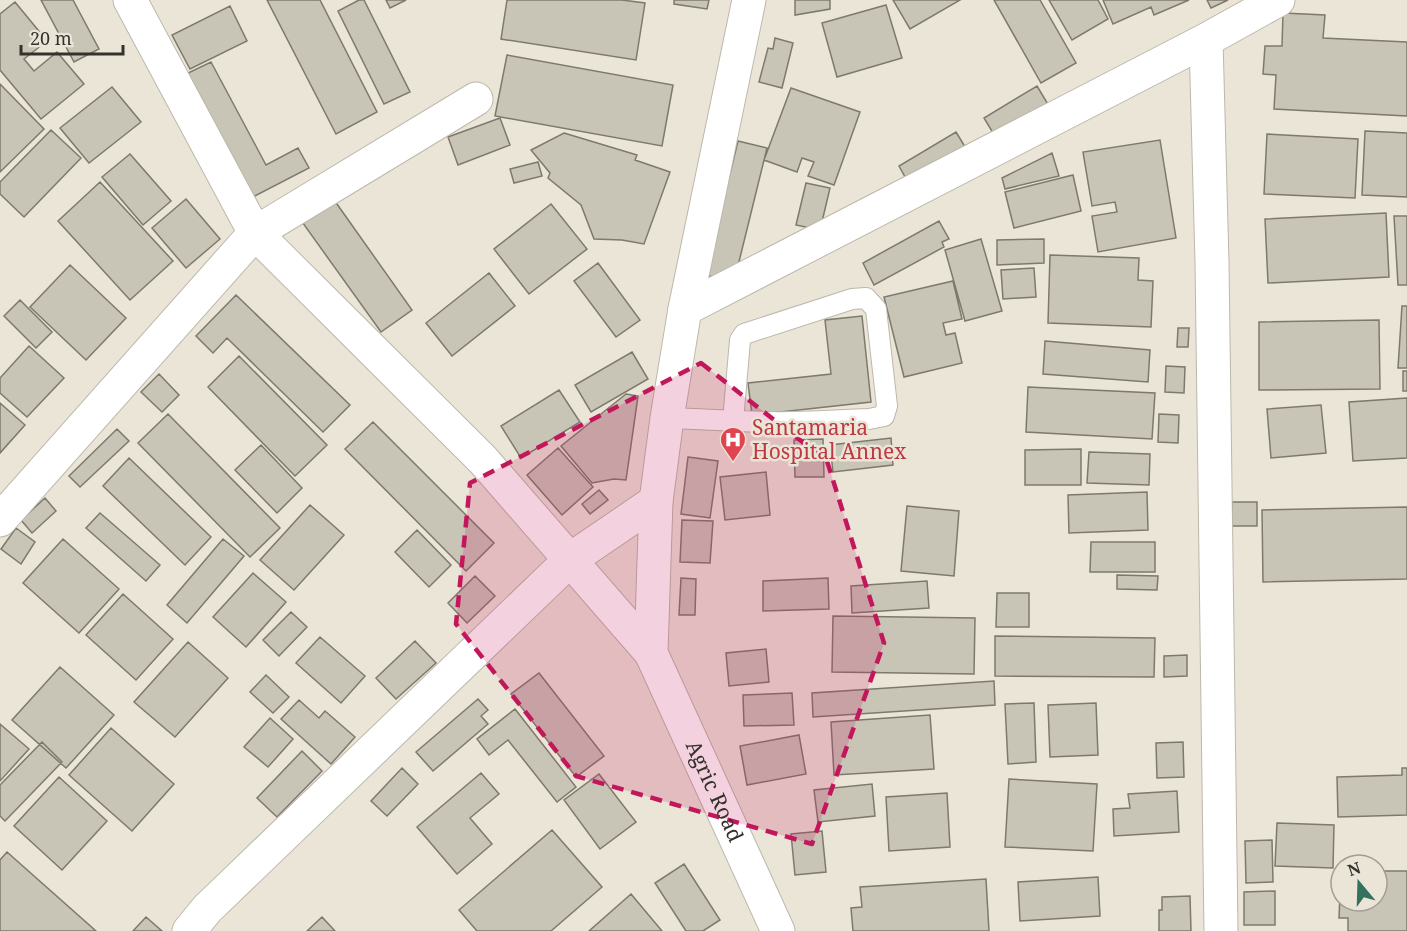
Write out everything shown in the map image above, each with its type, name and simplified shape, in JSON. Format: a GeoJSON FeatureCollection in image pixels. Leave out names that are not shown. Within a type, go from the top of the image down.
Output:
{"type":"FeatureCollection","features":[{"type":"Feature","properties":{"kind":"street"},"geometry":{"type":"LineString","coordinates":[[130,0],[255,232],[483,460],[651,653]]}},
{"type":"Feature","properties":{"kind":"street"},"geometry":{"type":"LineString","coordinates":[[651,653],[656,501],[668,418],[685,309],[749,0]]}},
{"type":"Feature","properties":{"kind":"street"},"geometry":{"type":"LineString","coordinates":[[685,309],[1206,40],[1278,0]]}},
{"type":"Feature","properties":{"kind":"street"},"geometry":{"type":"LineString","coordinates":[[1206,40],[1212,262],[1221,931]]}},
{"type":"Feature","properties":{"kind":"street"},"geometry":{"type":"LineString","coordinates":[[0,520],[255,232],[476,99]]}},
{"type":"Feature","properties":{"kind":"street"},"geometry":{"type":"LineString","coordinates":[[189,931],[207,909],[571,559],[656,501]]}},
{"type":"Feature","properties":{"kind":"street","name":"Agric Road"},"geometry":{"type":"LineString","coordinates":[[651,653],[778,931]]}},
{"type":"Feature","properties":{"kind":"lane"},"geometry":{"type":"LineString","coordinates":[[668,418],[733,421],[790,422],[869,419],[884,416],[887,406],[876,309],[866,298],[852,299],[744,334],[740,340],[733,421]]}},
{"type":"Feature","properties":{"kind":"highlighted area"},"geometry":{"type":"Polygon","coordinates":[[[701,363],[827,461],[884,643],[812,844],[576,776],[456,624],[470,483],[701,363]]]}},
{"type":"Feature","properties":{"kind":"building"},"geometry":{"type":"Polygon","coordinates":[[[41,0],[73,0],[99,49],[74,62],[41,0]]]}},
{"type":"Feature","properties":{"kind":"building"},"geometry":{"type":"Polygon","coordinates":[[[267,0],[320,0],[377,112],[336,134],[267,0]]]}},
{"type":"Feature","properties":{"kind":"building"},"geometry":{"type":"Polygon","coordinates":[[[359,0],[364,0],[410,92],[384,104],[338,11],[359,0]]]}},
{"type":"Feature","properties":{"kind":"building"},"geometry":{"type":"Polygon","coordinates":[[[386,0],[406,0],[390,8],[386,0]]]}},
{"type":"Feature","properties":{"kind":"building"},"geometry":{"type":"Polygon","coordinates":[[[507,0],[622,0],[645,3],[636,60],[501,39],[507,0]]]}},
{"type":"Feature","properties":{"kind":"building"},"geometry":{"type":"Polygon","coordinates":[[[674,0],[709,0],[707,9],[674,4],[674,0]]]}},
{"type":"Feature","properties":{"kind":"building"},"geometry":{"type":"Polygon","coordinates":[[[795,0],[830,0],[830,9],[795,15],[795,0]]]}},
{"type":"Feature","properties":{"kind":"building"},"geometry":{"type":"Polygon","coordinates":[[[893,0],[960,0],[910,29],[893,0]]]}},
{"type":"Feature","properties":{"kind":"building"},"geometry":{"type":"Polygon","coordinates":[[[994,0],[1040,0],[1076,63],[1041,83],[994,0]]]}},
{"type":"Feature","properties":{"kind":"building"},"geometry":{"type":"Polygon","coordinates":[[[1049,0],[1098,0],[1108,19],[1072,40],[1049,0]]]}},
{"type":"Feature","properties":{"kind":"building"},"geometry":{"type":"Polygon","coordinates":[[[1103,0],[1189,0],[1154,15],[1151,7],[1113,24],[1103,0]]]}},
{"type":"Feature","properties":{"kind":"building"},"geometry":{"type":"Polygon","coordinates":[[[1207,0],[1228,0],[1211,8],[1207,0]]]}},
{"type":"Feature","properties":{"kind":"building"},"geometry":{"type":"Polygon","coordinates":[[[15,2],[47,41],[24,59],[34,71],[57,52],[84,84],[41,119],[0,70],[0,14],[15,2]]]}},
{"type":"Feature","properties":{"kind":"building"},"geometry":{"type":"Polygon","coordinates":[[[886,5],[902,58],[837,77],[822,23],[886,5]]]}},
{"type":"Feature","properties":{"kind":"building"},"geometry":{"type":"Polygon","coordinates":[[[230,6],[247,41],[190,69],[172,35],[230,6]]]}},
{"type":"Feature","properties":{"kind":"building"},"geometry":{"type":"Polygon","coordinates":[[[1283,13],[1325,15],[1323,38],[1407,42],[1407,116],[1274,109],[1276,75],[1263,74],[1265,46],[1282,46],[1283,13]]]}},
{"type":"Feature","properties":{"kind":"building"},"geometry":{"type":"Polygon","coordinates":[[[775,38],[793,43],[782,88],[759,82],[768,48],[773,49],[775,38]]]}},
{"type":"Feature","properties":{"kind":"building"},"geometry":{"type":"Polygon","coordinates":[[[507,55],[673,85],[662,146],[495,116],[507,55]]]}},
{"type":"Feature","properties":{"kind":"building"},"geometry":{"type":"Polygon","coordinates":[[[211,62],[266,165],[298,148],[309,168],[251,198],[186,74],[211,62]]]}},
{"type":"Feature","properties":{"kind":"building"},"geometry":{"type":"Polygon","coordinates":[[[0,84],[44,129],[0,172],[0,84]]]}},
{"type":"Feature","properties":{"kind":"building"},"geometry":{"type":"Polygon","coordinates":[[[1037,86],[1049,106],[996,138],[984,118],[1037,86]]]}},
{"type":"Feature","properties":{"kind":"building"},"geometry":{"type":"Polygon","coordinates":[[[112,87],[141,122],[89,163],[60,128],[112,87]]]}},
{"type":"Feature","properties":{"kind":"building"},"geometry":{"type":"Polygon","coordinates":[[[791,88],[860,112],[834,185],[808,176],[814,162],[802,158],[797,172],[764,160],[791,88]]]}},
{"type":"Feature","properties":{"kind":"building"},"geometry":{"type":"Polygon","coordinates":[[[500,118],[510,145],[458,165],[448,137],[500,118]]]}},
{"type":"Feature","properties":{"kind":"building"},"geometry":{"type":"Polygon","coordinates":[[[51,130],[81,158],[24,217],[0,194],[0,182],[51,130]]]}},
{"type":"Feature","properties":{"kind":"building"},"geometry":{"type":"Polygon","coordinates":[[[1365,131],[1407,133],[1407,197],[1362,195],[1365,131]]]}},
{"type":"Feature","properties":{"kind":"building"},"geometry":{"type":"Polygon","coordinates":[[[956,132],[967,150],[909,184],[899,166],[956,132]]]}},
{"type":"Feature","properties":{"kind":"building"},"geometry":{"type":"Polygon","coordinates":[[[564,133],[637,155],[635,160],[670,172],[644,244],[594,239],[581,205],[548,178],[550,173],[531,150],[564,133]]]}},
{"type":"Feature","properties":{"kind":"building"},"geometry":{"type":"Polygon","coordinates":[[[1267,134],[1358,139],[1355,198],[1264,194],[1267,134]]]}},
{"type":"Feature","properties":{"kind":"building"},"geometry":{"type":"Polygon","coordinates":[[[1160,140],[1176,238],[1098,252],[1092,216],[1117,212],[1115,202],[1092,206],[1083,152],[1160,140]]]}},
{"type":"Feature","properties":{"kind":"building"},"geometry":{"type":"Polygon","coordinates":[[[738,141],[767,148],[734,282],[705,275],[738,141]]]}},
{"type":"Feature","properties":{"kind":"building"},"geometry":{"type":"Polygon","coordinates":[[[1052,153],[1059,176],[1005,189],[1002,178],[1052,153]]]}},
{"type":"Feature","properties":{"kind":"building"},"geometry":{"type":"Polygon","coordinates":[[[130,154],[171,201],[143,225],[102,177],[130,154]]]}},
{"type":"Feature","properties":{"kind":"building"},"geometry":{"type":"Polygon","coordinates":[[[538,162],[542,176],[514,183],[510,169],[538,162]]]}},
{"type":"Feature","properties":{"kind":"building"},"geometry":{"type":"Polygon","coordinates":[[[1073,175],[1081,211],[1014,228],[1005,192],[1073,175]]]}},
{"type":"Feature","properties":{"kind":"building"},"geometry":{"type":"Polygon","coordinates":[[[100,182],[173,261],[130,300],[58,221],[100,182]]]}},
{"type":"Feature","properties":{"kind":"building"},"geometry":{"type":"Polygon","coordinates":[[[806,183],[830,188],[820,230],[796,225],[806,183]]]}},
{"type":"Feature","properties":{"kind":"building"},"geometry":{"type":"Polygon","coordinates":[[[332,197],[412,310],[381,332],[300,219],[332,197]]]}},
{"type":"Feature","properties":{"kind":"building"},"geometry":{"type":"Polygon","coordinates":[[[186,199],[220,239],[186,268],[152,228],[186,199]]]}},
{"type":"Feature","properties":{"kind":"building"},"geometry":{"type":"Polygon","coordinates":[[[551,204],[587,249],[529,294],[494,249],[551,204]]]}},
{"type":"Feature","properties":{"kind":"building"},"geometry":{"type":"Polygon","coordinates":[[[1386,213],[1389,277],[1268,283],[1265,219],[1386,213]]]}},
{"type":"Feature","properties":{"kind":"building"},"geometry":{"type":"Polygon","coordinates":[[[1394,216],[1407,216],[1407,285],[1398,285],[1394,216]]]}},
{"type":"Feature","properties":{"kind":"building"},"geometry":{"type":"Polygon","coordinates":[[[939,221],[949,239],[942,242],[944,247],[874,285],[863,263],[939,221]]]}},
{"type":"Feature","properties":{"kind":"building"},"geometry":{"type":"Polygon","coordinates":[[[981,239],[1002,311],[965,321],[945,250],[981,239]]]}},
{"type":"Feature","properties":{"kind":"building"},"geometry":{"type":"Polygon","coordinates":[[[1044,239],[1044,263],[997,265],[997,240],[1044,239]]]}},
{"type":"Feature","properties":{"kind":"building"},"geometry":{"type":"Polygon","coordinates":[[[1050,255],[1139,258],[1138,280],[1153,281],[1151,327],[1048,323],[1050,255]]]}},
{"type":"Feature","properties":{"kind":"building"},"geometry":{"type":"Polygon","coordinates":[[[598,263],[640,320],[616,337],[574,281],[598,263]]]}},
{"type":"Feature","properties":{"kind":"building"},"geometry":{"type":"Polygon","coordinates":[[[70,265],[126,318],[86,360],[30,307],[70,265]]]}},
{"type":"Feature","properties":{"kind":"building"},"geometry":{"type":"Polygon","coordinates":[[[1034,268],[1036,297],[1003,299],[1001,270],[1034,268]]]}},
{"type":"Feature","properties":{"kind":"building"},"geometry":{"type":"Polygon","coordinates":[[[489,273],[515,306],[452,356],[426,323],[489,273]]]}},
{"type":"Feature","properties":{"kind":"building"},"geometry":{"type":"Polygon","coordinates":[[[953,281],[962,319],[943,323],[946,335],[955,333],[962,363],[904,377],[884,297],[953,281]]]}},
{"type":"Feature","properties":{"kind":"building"},"geometry":{"type":"Polygon","coordinates":[[[236,295],[350,405],[323,432],[227,338],[213,353],[196,336],[236,295]]]}},
{"type":"Feature","properties":{"kind":"building"},"geometry":{"type":"Polygon","coordinates":[[[20,300],[52,332],[36,348],[4,316],[20,300]]]}},
{"type":"Feature","properties":{"kind":"building"},"geometry":{"type":"Polygon","coordinates":[[[1402,306],[1407,306],[1407,368],[1398,368],[1402,306]]]}},
{"type":"Feature","properties":{"kind":"building"},"geometry":{"type":"Polygon","coordinates":[[[862,316],[871,402],[752,415],[748,383],[831,374],[825,320],[862,316]]]}},
{"type":"Feature","properties":{"kind":"building"},"geometry":{"type":"Polygon","coordinates":[[[1379,320],[1380,389],[1259,390],[1259,322],[1379,320]]]}},
{"type":"Feature","properties":{"kind":"building"},"geometry":{"type":"Polygon","coordinates":[[[1178,328],[1189,328],[1188,347],[1177,347],[1178,328]]]}},
{"type":"Feature","properties":{"kind":"building"},"geometry":{"type":"Polygon","coordinates":[[[1045,341],[1150,350],[1148,382],[1043,374],[1045,341]]]}},
{"type":"Feature","properties":{"kind":"building"},"geometry":{"type":"Polygon","coordinates":[[[29,346],[64,378],[27,417],[0,393],[0,378],[29,346]]]}},
{"type":"Feature","properties":{"kind":"building"},"geometry":{"type":"Polygon","coordinates":[[[632,352],[648,379],[591,412],[575,385],[632,352]]]}},
{"type":"Feature","properties":{"kind":"building"},"geometry":{"type":"Polygon","coordinates":[[[239,356],[327,445],[295,476],[208,387],[239,356]]]}},
{"type":"Feature","properties":{"kind":"building"},"geometry":{"type":"Polygon","coordinates":[[[1166,366],[1185,367],[1184,393],[1165,392],[1166,366]]]}},
{"type":"Feature","properties":{"kind":"building"},"geometry":{"type":"Polygon","coordinates":[[[1403,371],[1407,371],[1407,391],[1403,391],[1403,371]]]}},
{"type":"Feature","properties":{"kind":"building"},"geometry":{"type":"Polygon","coordinates":[[[159,374],[179,395],[162,412],[141,392],[159,374]]]}},
{"type":"Feature","properties":{"kind":"building"},"geometry":{"type":"Polygon","coordinates":[[[1028,387],[1155,393],[1152,439],[1026,432],[1028,387]]]}},
{"type":"Feature","properties":{"kind":"building"},"geometry":{"type":"Polygon","coordinates":[[[559,390],[580,422],[521,458],[501,426],[559,390]]]}},
{"type":"Feature","properties":{"kind":"building"},"geometry":{"type":"Polygon","coordinates":[[[626,394],[638,396],[626,480],[614,479],[592,483],[561,446],[626,394]]]}},
{"type":"Feature","properties":{"kind":"building"},"geometry":{"type":"Polygon","coordinates":[[[1407,398],[1407,458],[1353,461],[1349,402],[1407,398]]]}},
{"type":"Feature","properties":{"kind":"building"},"geometry":{"type":"Polygon","coordinates":[[[0,403],[25,425],[0,453],[0,403]]]}},
{"type":"Feature","properties":{"kind":"building"},"geometry":{"type":"Polygon","coordinates":[[[1321,405],[1326,453],[1271,458],[1267,409],[1321,405]]]}},
{"type":"Feature","properties":{"kind":"building"},"geometry":{"type":"Polygon","coordinates":[[[168,414],[280,528],[250,557],[138,443],[168,414]]]}},
{"type":"Feature","properties":{"kind":"building"},"geometry":{"type":"Polygon","coordinates":[[[1159,414],[1179,415],[1178,443],[1158,442],[1159,414]]]}},
{"type":"Feature","properties":{"kind":"building"},"geometry":{"type":"Polygon","coordinates":[[[373,422],[494,543],[466,571],[345,449],[373,422]]]}},
{"type":"Feature","properties":{"kind":"building"},"geometry":{"type":"Polygon","coordinates":[[[117,429],[129,441],[80,487],[69,476],[117,429]]]}},
{"type":"Feature","properties":{"kind":"building"},"geometry":{"type":"Polygon","coordinates":[[[891,438],[893,465],[833,472],[830,445],[891,438]]]}},
{"type":"Feature","properties":{"kind":"building"},"geometry":{"type":"Polygon","coordinates":[[[823,439],[824,477],[795,477],[794,440],[823,439]]]}},
{"type":"Feature","properties":{"kind":"building"},"geometry":{"type":"Polygon","coordinates":[[[261,445],[302,488],[277,513],[235,470],[261,445]]]}},
{"type":"Feature","properties":{"kind":"building"},"geometry":{"type":"Polygon","coordinates":[[[558,448],[593,487],[562,515],[527,475],[558,448]]]}},
{"type":"Feature","properties":{"kind":"building"},"geometry":{"type":"Polygon","coordinates":[[[1081,449],[1081,485],[1025,485],[1025,450],[1081,449]]]}},
{"type":"Feature","properties":{"kind":"building"},"geometry":{"type":"Polygon","coordinates":[[[1089,452],[1150,454],[1149,485],[1087,483],[1089,452]]]}},
{"type":"Feature","properties":{"kind":"building"},"geometry":{"type":"Polygon","coordinates":[[[688,457],[718,461],[710,518],[681,514],[688,457]]]}},
{"type":"Feature","properties":{"kind":"building"},"geometry":{"type":"Polygon","coordinates":[[[129,458],[211,537],[185,565],[103,486],[129,458]]]}},
{"type":"Feature","properties":{"kind":"building"},"geometry":{"type":"Polygon","coordinates":[[[766,472],[770,515],[725,520],[720,477],[766,472]]]}},
{"type":"Feature","properties":{"kind":"building"},"geometry":{"type":"Polygon","coordinates":[[[599,490],[608,500],[590,514],[582,504],[599,490]]]}},
{"type":"Feature","properties":{"kind":"building"},"geometry":{"type":"Polygon","coordinates":[[[1147,492],[1148,530],[1069,533],[1068,495],[1147,492]]]}},
{"type":"Feature","properties":{"kind":"building"},"geometry":{"type":"Polygon","coordinates":[[[45,498],[56,511],[32,533],[21,520],[45,498]]]}},
{"type":"Feature","properties":{"kind":"building"},"geometry":{"type":"Polygon","coordinates":[[[1232,502],[1257,502],[1257,526],[1231,526],[1232,502]]]}},
{"type":"Feature","properties":{"kind":"building"},"geometry":{"type":"Polygon","coordinates":[[[310,505],[344,535],[294,590],[260,560],[310,505]]]}},
{"type":"Feature","properties":{"kind":"building"},"geometry":{"type":"Polygon","coordinates":[[[907,506],[959,511],[954,576],[901,571],[907,506]]]}},
{"type":"Feature","properties":{"kind":"building"},"geometry":{"type":"Polygon","coordinates":[[[1407,507],[1407,579],[1263,582],[1262,510],[1407,507]]]}},
{"type":"Feature","properties":{"kind":"building"},"geometry":{"type":"Polygon","coordinates":[[[100,513],[160,565],[146,581],[86,528],[100,513]]]}},
{"type":"Feature","properties":{"kind":"building"},"geometry":{"type":"Polygon","coordinates":[[[682,520],[713,521],[710,563],[680,562],[682,520]]]}},
{"type":"Feature","properties":{"kind":"building"},"geometry":{"type":"Polygon","coordinates":[[[16,528],[35,542],[21,564],[1,549],[16,528]]]}},
{"type":"Feature","properties":{"kind":"building"},"geometry":{"type":"Polygon","coordinates":[[[417,530],[451,565],[429,587],[395,552],[417,530]]]}},
{"type":"Feature","properties":{"kind":"building"},"geometry":{"type":"Polygon","coordinates":[[[63,539],[119,589],[79,633],[23,583],[63,539]]]}},
{"type":"Feature","properties":{"kind":"building"},"geometry":{"type":"Polygon","coordinates":[[[223,539],[244,556],[187,623],[167,605],[223,539]]]}},
{"type":"Feature","properties":{"kind":"building"},"geometry":{"type":"Polygon","coordinates":[[[1091,542],[1155,542],[1155,572],[1090,572],[1091,542]]]}},
{"type":"Feature","properties":{"kind":"building"},"geometry":{"type":"Polygon","coordinates":[[[253,573],[286,602],[246,647],[213,617],[253,573]]]}},
{"type":"Feature","properties":{"kind":"building"},"geometry":{"type":"Polygon","coordinates":[[[1117,575],[1158,576],[1157,590],[1117,589],[1117,575]]]}},
{"type":"Feature","properties":{"kind":"building"},"geometry":{"type":"Polygon","coordinates":[[[475,576],[495,596],[467,623],[448,603],[475,576]]]}},
{"type":"Feature","properties":{"kind":"building"},"geometry":{"type":"Polygon","coordinates":[[[681,578],[696,579],[695,615],[679,615],[681,578]]]}},
{"type":"Feature","properties":{"kind":"building"},"geometry":{"type":"Polygon","coordinates":[[[828,578],[829,609],[763,611],[763,581],[828,578]]]}},
{"type":"Feature","properties":{"kind":"building"},"geometry":{"type":"Polygon","coordinates":[[[927,581],[929,608],[852,613],[851,586],[927,581]]]}},
{"type":"Feature","properties":{"kind":"building"},"geometry":{"type":"Polygon","coordinates":[[[997,593],[1029,593],[1029,627],[996,627],[997,593]]]}},
{"type":"Feature","properties":{"kind":"building"},"geometry":{"type":"Polygon","coordinates":[[[123,594],[173,639],[136,680],[86,635],[123,594]]]}},
{"type":"Feature","properties":{"kind":"building"},"geometry":{"type":"Polygon","coordinates":[[[291,612],[307,627],[279,656],[263,640],[291,612]]]}},
{"type":"Feature","properties":{"kind":"building"},"geometry":{"type":"Polygon","coordinates":[[[833,616],[975,618],[974,674],[832,672],[833,616]]]}},
{"type":"Feature","properties":{"kind":"building"},"geometry":{"type":"Polygon","coordinates":[[[995,636],[1155,638],[1154,677],[995,676],[995,636]]]}},
{"type":"Feature","properties":{"kind":"building"},"geometry":{"type":"Polygon","coordinates":[[[320,637],[365,676],[341,703],[296,663],[320,637]]]}},
{"type":"Feature","properties":{"kind":"building"},"geometry":{"type":"Polygon","coordinates":[[[415,641],[436,663],[396,699],[376,678],[415,641]]]}},
{"type":"Feature","properties":{"kind":"building"},"geometry":{"type":"Polygon","coordinates":[[[188,642],[228,678],[175,737],[134,702],[188,642]]]}},
{"type":"Feature","properties":{"kind":"building"},"geometry":{"type":"Polygon","coordinates":[[[766,649],[769,682],[729,686],[726,653],[766,649]]]}},
{"type":"Feature","properties":{"kind":"building"},"geometry":{"type":"Polygon","coordinates":[[[1187,655],[1187,676],[1164,677],[1164,656],[1187,655]]]}},
{"type":"Feature","properties":{"kind":"building"},"geometry":{"type":"Polygon","coordinates":[[[60,667],[114,715],[66,768],[12,720],[60,667]]]}},
{"type":"Feature","properties":{"kind":"building"},"geometry":{"type":"Polygon","coordinates":[[[539,673],[604,756],[576,777],[511,694],[539,673]]]}},
{"type":"Feature","properties":{"kind":"building"},"geometry":{"type":"Polygon","coordinates":[[[266,675],[289,697],[273,713],[250,692],[266,675]]]}},
{"type":"Feature","properties":{"kind":"building"},"geometry":{"type":"Polygon","coordinates":[[[994,681],[995,705],[813,717],[812,693],[994,681]]]}},
{"type":"Feature","properties":{"kind":"building"},"geometry":{"type":"Polygon","coordinates":[[[792,693],[794,725],[744,726],[743,695],[792,693]]]}},
{"type":"Feature","properties":{"kind":"building"},"geometry":{"type":"Polygon","coordinates":[[[478,699],[488,710],[481,716],[488,724],[433,771],[416,752],[478,699]]]}},
{"type":"Feature","properties":{"kind":"building"},"geometry":{"type":"Polygon","coordinates":[[[299,700],[319,718],[325,711],[355,737],[331,764],[281,719],[299,700]]]}},
{"type":"Feature","properties":{"kind":"building"},"geometry":{"type":"Polygon","coordinates":[[[1034,703],[1036,762],[1008,764],[1005,704],[1034,703]]]}},
{"type":"Feature","properties":{"kind":"building"},"geometry":{"type":"Polygon","coordinates":[[[1096,703],[1098,755],[1050,757],[1048,705],[1096,703]]]}},
{"type":"Feature","properties":{"kind":"building"},"geometry":{"type":"Polygon","coordinates":[[[515,709],[576,787],[557,802],[508,740],[489,755],[477,739],[515,709]]]}},
{"type":"Feature","properties":{"kind":"building"},"geometry":{"type":"Polygon","coordinates":[[[930,715],[934,769],[834,775],[831,722],[930,715]]]}},
{"type":"Feature","properties":{"kind":"building"},"geometry":{"type":"Polygon","coordinates":[[[270,718],[293,739],[268,767],[244,747],[270,718]]]}},
{"type":"Feature","properties":{"kind":"building"},"geometry":{"type":"Polygon","coordinates":[[[0,724],[29,749],[0,781],[0,724]]]}},
{"type":"Feature","properties":{"kind":"building"},"geometry":{"type":"Polygon","coordinates":[[[111,728],[174,784],[132,831],[69,775],[111,728]]]}},
{"type":"Feature","properties":{"kind":"building"},"geometry":{"type":"Polygon","coordinates":[[[799,735],[806,774],[747,785],[740,746],[799,735]]]}},
{"type":"Feature","properties":{"kind":"building"},"geometry":{"type":"Polygon","coordinates":[[[42,742],[62,762],[5,821],[0,816],[0,785],[42,742]]]}},
{"type":"Feature","properties":{"kind":"building"},"geometry":{"type":"Polygon","coordinates":[[[1183,742],[1184,777],[1157,778],[1156,743],[1183,742]]]}},
{"type":"Feature","properties":{"kind":"building"},"geometry":{"type":"Polygon","coordinates":[[[302,751],[322,771],[277,817],[257,798],[302,751]]]}},
{"type":"Feature","properties":{"kind":"building"},"geometry":{"type":"Polygon","coordinates":[[[402,768],[418,784],[387,816],[371,801],[402,768]]]}},
{"type":"Feature","properties":{"kind":"building"},"geometry":{"type":"Polygon","coordinates":[[[1402,768],[1407,768],[1407,815],[1338,817],[1337,777],[1402,775],[1402,768]]]}},
{"type":"Feature","properties":{"kind":"building"},"geometry":{"type":"Polygon","coordinates":[[[481,773],[499,794],[470,818],[492,844],[457,874],[417,827],[481,773]]]}},
{"type":"Feature","properties":{"kind":"building"},"geometry":{"type":"Polygon","coordinates":[[[599,774],[636,822],[600,849],[564,800],[599,774]]]}},
{"type":"Feature","properties":{"kind":"building"},"geometry":{"type":"Polygon","coordinates":[[[59,777],[107,821],[62,870],[14,826],[59,777]]]}},
{"type":"Feature","properties":{"kind":"building"},"geometry":{"type":"Polygon","coordinates":[[[1009,779],[1097,784],[1093,851],[1005,847],[1009,779]]]}},
{"type":"Feature","properties":{"kind":"building"},"geometry":{"type":"Polygon","coordinates":[[[872,784],[875,816],[818,822],[814,790],[872,784]]]}},
{"type":"Feature","properties":{"kind":"building"},"geometry":{"type":"Polygon","coordinates":[[[1177,791],[1179,832],[1114,836],[1113,809],[1130,808],[1128,794],[1177,791]]]}},
{"type":"Feature","properties":{"kind":"building"},"geometry":{"type":"Polygon","coordinates":[[[947,793],[950,847],[889,851],[886,797],[947,793]]]}},
{"type":"Feature","properties":{"kind":"building"},"geometry":{"type":"Polygon","coordinates":[[[1277,823],[1334,825],[1333,853],[1329,853],[1329,868],[1275,866],[1277,823]]]}},
{"type":"Feature","properties":{"kind":"building"},"geometry":{"type":"Polygon","coordinates":[[[552,830],[602,887],[551,931],[477,931],[459,910],[552,830]]]}},
{"type":"Feature","properties":{"kind":"building"},"geometry":{"type":"Polygon","coordinates":[[[822,831],[826,872],[795,875],[791,834],[822,831]]]}},
{"type":"Feature","properties":{"kind":"building"},"geometry":{"type":"Polygon","coordinates":[[[1272,840],[1273,882],[1246,883],[1245,841],[1272,840]]]}},
{"type":"Feature","properties":{"kind":"building"},"geometry":{"type":"Polygon","coordinates":[[[7,852],[96,931],[0,931],[0,860],[7,852]]]}},
{"type":"Feature","properties":{"kind":"building"},"geometry":{"type":"Polygon","coordinates":[[[684,864],[720,920],[703,931],[686,931],[655,883],[684,864]]]}},
{"type":"Feature","properties":{"kind":"building"},"geometry":{"type":"Polygon","coordinates":[[[1389,871],[1407,871],[1407,931],[1348,931],[1348,918],[1339,918],[1339,913],[1389,913],[1389,871]]]}},
{"type":"Feature","properties":{"kind":"building"},"geometry":{"type":"Polygon","coordinates":[[[1098,877],[1100,916],[1020,921],[1018,882],[1098,877]]]}},
{"type":"Feature","properties":{"kind":"building"},"geometry":{"type":"Polygon","coordinates":[[[986,879],[989,931],[853,931],[851,908],[862,907],[860,887],[986,879]]]}},
{"type":"Feature","properties":{"kind":"building"},"geometry":{"type":"Polygon","coordinates":[[[1275,891],[1275,925],[1244,925],[1244,892],[1275,891]]]}},
{"type":"Feature","properties":{"kind":"building"},"geometry":{"type":"Polygon","coordinates":[[[631,894],[662,931],[589,931],[631,894]]]}},
{"type":"Feature","properties":{"kind":"building"},"geometry":{"type":"Polygon","coordinates":[[[1190,896],[1191,931],[1159,931],[1159,910],[1162,910],[1162,897],[1190,896]]]}},
{"type":"Feature","properties":{"kind":"building"},"geometry":{"type":"Polygon","coordinates":[[[146,917],[162,931],[133,931],[146,917]]]}},
{"type":"Feature","properties":{"kind":"building"},"geometry":{"type":"Polygon","coordinates":[[[322,917],[335,931],[307,931],[322,917]]]}},
{"type":"Feature","properties":{"kind":"place","name":"Santamaria Hospital Annex"},"geometry":{"type":"Point","coordinates":[733,463]}}]}
